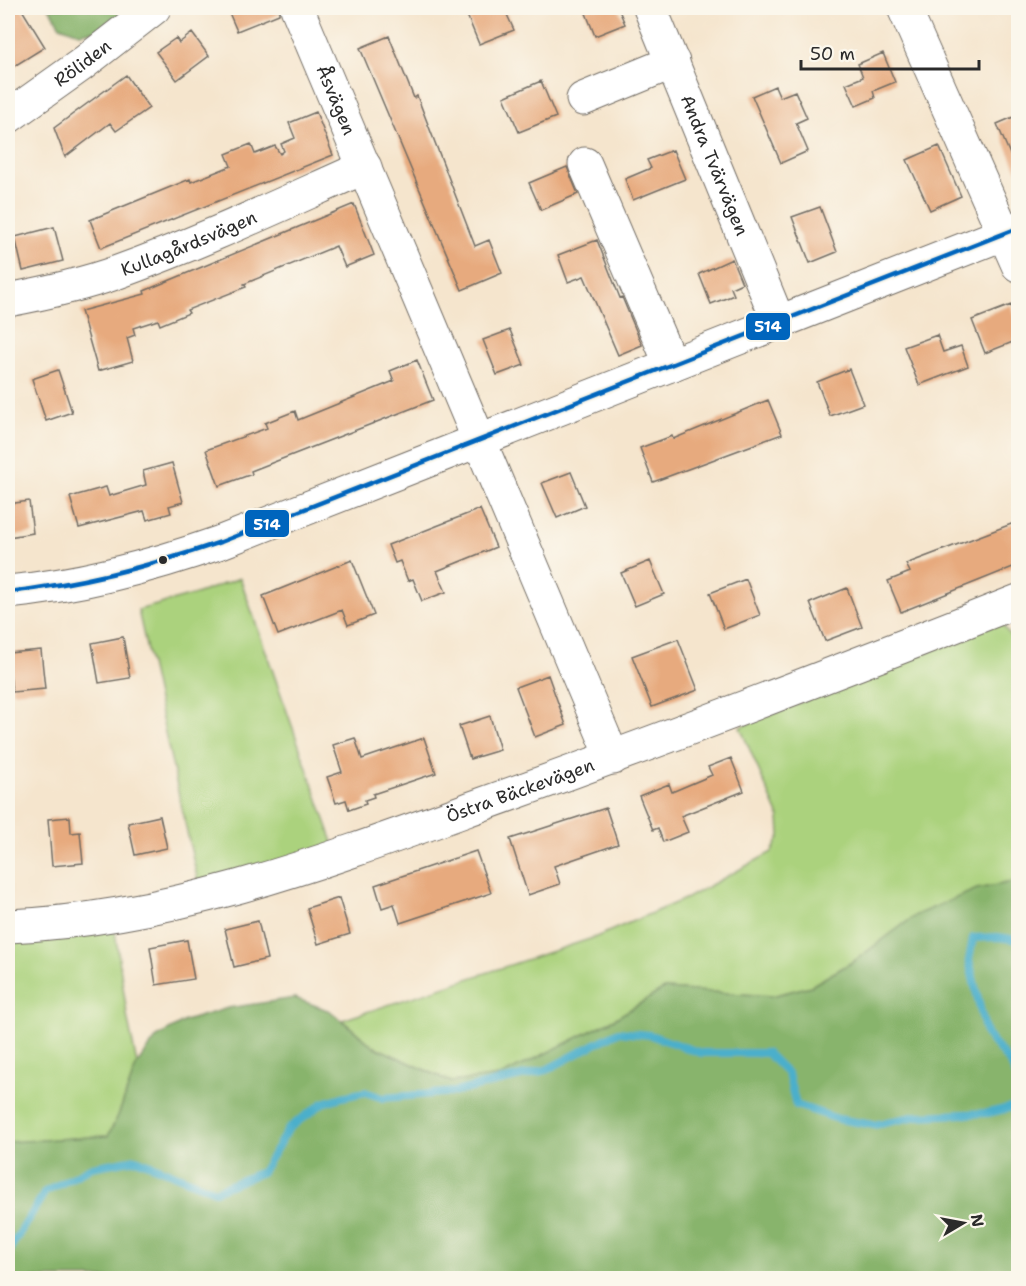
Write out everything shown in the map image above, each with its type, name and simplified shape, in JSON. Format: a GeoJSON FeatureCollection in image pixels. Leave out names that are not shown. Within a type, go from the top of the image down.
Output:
{"type":"FeatureCollection","features":[{"type":"Feature","properties":{"kind":"street","name":"Röliden"},"geometry":{"type":"LineString","coordinates":[[8,117],[154,8]]}},
{"type":"Feature","properties":{"kind":"street","name":"Åsvägen"},"geometry":{"type":"LineString","coordinates":[[297,8],[613,758]]}},
{"type":"Feature","properties":{"kind":"street","name":"Andra Tvärvägen"},"geometry":{"type":"LineString","coordinates":[[650,8],[779,323]]}},
{"type":"Feature","properties":{"kind":"street"},"geometry":{"type":"LineString","coordinates":[[904,8],[1011,231],[1018,265]]}},
{"type":"Feature","properties":{"kind":"street"},"geometry":{"type":"LineString","coordinates":[[583,99],[673,62]]}},
{"type":"Feature","properties":{"kind":"street"},"geometry":{"type":"LineString","coordinates":[[585,164],[671,365]]}},
{"type":"Feature","properties":{"kind":"street","name":"Kullagårdsvägen"},"geometry":{"type":"LineString","coordinates":[[8,300],[118,272],[245,220],[365,167]]}},
{"type":"Feature","properties":{"kind":"street"},"geometry":{"type":"LineString","coordinates":[[8,592],[48,588],[117,575],[191,553],[1011,231]]}},
{"type":"Feature","properties":{"kind":"street","name":"Östra Bäckevägen"},"geometry":{"type":"LineString","coordinates":[[8,926],[120,913],[225,891],[331,859],[613,758],[1018,601]]}},
{"type":"Feature","properties":{"kind":"green space"},"geometry":{"type":"Polygon","coordinates":[[[49,8],[135,8],[100,30],[79,33],[60,26],[49,8]]]}},
{"type":"Feature","properties":{"kind":"green space"},"geometry":{"type":"Polygon","coordinates":[[[240,578],[334,845],[199,886],[138,610],[193,595],[240,578]]]}},
{"type":"Feature","properties":{"kind":"green space"},"geometry":{"type":"Polygon","coordinates":[[[1001,622],[1018,648],[1018,881],[977,889],[811,986],[772,996],[664,989],[611,1021],[501,1076],[452,1082],[373,1046],[342,1020],[596,937],[687,898],[772,852],[780,836],[779,817],[740,727],[1001,622]]]}},
{"type":"Feature","properties":{"kind":"green space"},"geometry":{"type":"Polygon","coordinates":[[[1018,881],[1018,1278],[8,1278],[8,1142],[108,1136],[118,1116],[137,1064],[157,1037],[185,1021],[228,1008],[295,998],[330,1011],[373,1046],[451,1082],[500,1076],[611,1021],[664,989],[772,996],[811,986],[854,961],[916,915],[977,889],[1018,881]]]}},
{"type":"Feature","properties":{"kind":"green space"},"geometry":{"type":"Polygon","coordinates":[[[114,924],[128,1021],[137,1064],[118,1116],[108,1136],[8,1142],[8,936],[114,924]]]}},
{"type":"Feature","properties":{"kind":"building"},"geometry":{"type":"Polygon","coordinates":[[[8,8],[21,8],[45,47],[8,70],[8,8]]]}},
{"type":"Feature","properties":{"kind":"building"},"geometry":{"type":"Polygon","coordinates":[[[227,8],[279,8],[279,14],[237,31],[227,8]]]}},
{"type":"Feature","properties":{"kind":"building"},"geometry":{"type":"Polygon","coordinates":[[[464,8],[504,8],[514,30],[479,44],[464,8]]]}},
{"type":"Feature","properties":{"kind":"building"},"geometry":{"type":"Polygon","coordinates":[[[584,8],[618,8],[625,24],[595,36],[584,8]]]}},
{"type":"Feature","properties":{"kind":"building"},"geometry":{"type":"Polygon","coordinates":[[[192,33],[209,56],[177,80],[156,52],[176,38],[179,43],[192,33]]]}},
{"type":"Feature","properties":{"kind":"building"},"geometry":{"type":"Polygon","coordinates":[[[389,36],[414,98],[417,96],[475,246],[489,240],[502,273],[462,290],[360,48],[389,36]]]}},
{"type":"Feature","properties":{"kind":"building"},"geometry":{"type":"Polygon","coordinates":[[[883,53],[895,82],[873,91],[875,98],[856,106],[846,84],[863,77],[858,64],[883,53]]]}},
{"type":"Feature","properties":{"kind":"building"},"geometry":{"type":"Polygon","coordinates":[[[126,75],[149,108],[116,131],[110,123],[65,157],[54,128],[126,75]]]}},
{"type":"Feature","properties":{"kind":"building"},"geometry":{"type":"Polygon","coordinates":[[[541,81],[556,117],[519,132],[504,97],[541,81]]]}},
{"type":"Feature","properties":{"kind":"building"},"geometry":{"type":"Polygon","coordinates":[[[775,86],[780,97],[795,91],[807,118],[796,123],[808,151],[781,163],[752,96],[775,86]]]}},
{"type":"Feature","properties":{"kind":"building"},"geometry":{"type":"Polygon","coordinates":[[[316,112],[333,155],[101,248],[90,220],[190,179],[191,182],[231,166],[226,154],[251,144],[255,154],[275,146],[280,154],[284,151],[281,144],[295,138],[289,123],[316,112]]]}},
{"type":"Feature","properties":{"kind":"building"},"geometry":{"type":"Polygon","coordinates":[[[1018,115],[1018,173],[997,124],[1018,115]]]}},
{"type":"Feature","properties":{"kind":"building"},"geometry":{"type":"Polygon","coordinates":[[[939,146],[961,196],[930,210],[907,160],[939,146]]]}},
{"type":"Feature","properties":{"kind":"building"},"geometry":{"type":"Polygon","coordinates":[[[673,150],[685,179],[633,200],[625,179],[651,168],[647,160],[673,150]]]}},
{"type":"Feature","properties":{"kind":"building"},"geometry":{"type":"Polygon","coordinates":[[[567,167],[578,194],[541,210],[529,183],[567,167]]]}},
{"type":"Feature","properties":{"kind":"building"},"geometry":{"type":"Polygon","coordinates":[[[354,204],[374,255],[345,267],[336,246],[244,284],[246,287],[187,310],[189,313],[160,325],[158,320],[133,328],[135,335],[127,338],[133,361],[98,371],[81,311],[145,294],[144,291],[354,204]]]}},
{"type":"Feature","properties":{"kind":"building"},"geometry":{"type":"Polygon","coordinates":[[[820,207],[837,252],[810,263],[792,217],[820,207]]]}},
{"type":"Feature","properties":{"kind":"building"},"geometry":{"type":"Polygon","coordinates":[[[54,227],[63,261],[23,271],[15,237],[54,227]]]}},
{"type":"Feature","properties":{"kind":"building"},"geometry":{"type":"Polygon","coordinates":[[[597,240],[642,345],[618,355],[584,276],[568,282],[558,255],[597,240]]]}},
{"type":"Feature","properties":{"kind":"building"},"geometry":{"type":"Polygon","coordinates":[[[732,259],[742,283],[731,288],[734,295],[711,304],[699,274],[732,259]]]}},
{"type":"Feature","properties":{"kind":"building"},"geometry":{"type":"Polygon","coordinates":[[[1011,305],[1018,324],[1018,340],[985,353],[972,320],[1011,305]]]}},
{"type":"Feature","properties":{"kind":"building"},"geometry":{"type":"Polygon","coordinates":[[[510,330],[524,365],[497,375],[483,340],[510,330]]]}},
{"type":"Feature","properties":{"kind":"building"},"geometry":{"type":"Polygon","coordinates":[[[937,335],[943,352],[961,346],[968,366],[919,385],[904,347],[937,335]]]}},
{"type":"Feature","properties":{"kind":"building"},"geometry":{"type":"Polygon","coordinates":[[[417,360],[433,400],[251,471],[252,474],[219,486],[206,450],[267,428],[265,423],[295,411],[298,420],[394,381],[390,371],[417,360]]]}},
{"type":"Feature","properties":{"kind":"building"},"geometry":{"type":"Polygon","coordinates":[[[849,369],[863,404],[830,416],[817,382],[849,369]]]}},
{"type":"Feature","properties":{"kind":"building"},"geometry":{"type":"Polygon","coordinates":[[[58,370],[72,412],[46,421],[32,379],[58,370]]]}},
{"type":"Feature","properties":{"kind":"building"},"geometry":{"type":"Polygon","coordinates":[[[768,400],[782,434],[653,482],[640,448],[672,436],[673,439],[768,400]]]}},
{"type":"Feature","properties":{"kind":"building"},"geometry":{"type":"Polygon","coordinates":[[[172,463],[183,502],[169,506],[171,513],[147,520],[144,511],[79,528],[70,497],[106,487],[109,496],[146,485],[143,471],[172,463]]]}},
{"type":"Feature","properties":{"kind":"building"},"geometry":{"type":"Polygon","coordinates":[[[571,472],[585,506],[557,518],[542,483],[571,472]]]}},
{"type":"Feature","properties":{"kind":"building"},"geometry":{"type":"Polygon","coordinates":[[[29,501],[33,533],[8,537],[8,504],[29,501]]]}},
{"type":"Feature","properties":{"kind":"building"},"geometry":{"type":"Polygon","coordinates":[[[480,509],[496,547],[437,571],[446,592],[422,601],[413,579],[408,581],[400,561],[395,563],[388,545],[480,509]]]}},
{"type":"Feature","properties":{"kind":"building"},"geometry":{"type":"Polygon","coordinates":[[[1014,523],[1018,535],[1018,565],[901,612],[888,581],[910,572],[906,564],[1014,523]]]}},
{"type":"Feature","properties":{"kind":"building"},"geometry":{"type":"Polygon","coordinates":[[[352,560],[374,615],[348,625],[342,610],[278,635],[263,596],[352,560]]]}},
{"type":"Feature","properties":{"kind":"building"},"geometry":{"type":"Polygon","coordinates":[[[650,561],[664,594],[635,606],[621,573],[650,561]]]}},
{"type":"Feature","properties":{"kind":"building"},"geometry":{"type":"Polygon","coordinates":[[[746,579],[760,615],[724,629],[710,593],[746,579]]]}},
{"type":"Feature","properties":{"kind":"building"},"geometry":{"type":"Polygon","coordinates":[[[847,588],[862,627],[825,641],[810,603],[847,588]]]}},
{"type":"Feature","properties":{"kind":"building"},"geometry":{"type":"Polygon","coordinates":[[[123,637],[130,678],[99,683],[92,643],[123,637]]]}},
{"type":"Feature","properties":{"kind":"building"},"geometry":{"type":"Polygon","coordinates":[[[678,639],[698,690],[652,707],[632,656],[678,639]]]}},
{"type":"Feature","properties":{"kind":"building"},"geometry":{"type":"Polygon","coordinates":[[[41,650],[45,689],[12,692],[8,653],[41,650]]]}},
{"type":"Feature","properties":{"kind":"building"},"geometry":{"type":"Polygon","coordinates":[[[548,675],[566,725],[535,737],[516,687],[548,675]]]}},
{"type":"Feature","properties":{"kind":"building"},"geometry":{"type":"Polygon","coordinates":[[[490,716],[500,750],[470,759],[459,726],[490,716]]]}},
{"type":"Feature","properties":{"kind":"building"},"geometry":{"type":"Polygon","coordinates":[[[355,738],[362,759],[424,738],[436,773],[373,794],[374,797],[365,800],[366,804],[349,810],[346,800],[336,803],[327,777],[342,772],[333,745],[355,738]]]}},
{"type":"Feature","properties":{"kind":"building"},"geometry":{"type":"Polygon","coordinates":[[[731,758],[744,791],[681,816],[688,832],[663,842],[658,828],[653,830],[639,796],[669,784],[672,792],[712,775],[708,767],[731,758]]]}},
{"type":"Feature","properties":{"kind":"building"},"geometry":{"type":"Polygon","coordinates":[[[606,808],[618,844],[554,866],[560,884],[528,895],[510,839],[606,808]]]}},
{"type":"Feature","properties":{"kind":"building"},"geometry":{"type":"Polygon","coordinates":[[[160,816],[167,848],[135,855],[128,823],[160,816]]]}},
{"type":"Feature","properties":{"kind":"building"},"geometry":{"type":"Polygon","coordinates":[[[70,817],[71,833],[80,832],[83,863],[52,866],[48,819],[70,817]]]}},
{"type":"Feature","properties":{"kind":"building"},"geometry":{"type":"Polygon","coordinates":[[[476,851],[491,893],[400,923],[394,904],[382,908],[375,885],[476,851]]]}},
{"type":"Feature","properties":{"kind":"building"},"geometry":{"type":"Polygon","coordinates":[[[339,898],[350,934],[318,944],[307,908],[339,898]]]}},
{"type":"Feature","properties":{"kind":"building"},"geometry":{"type":"Polygon","coordinates":[[[258,921],[267,959],[234,967],[225,929],[258,921]]]}},
{"type":"Feature","properties":{"kind":"building"},"geometry":{"type":"Polygon","coordinates":[[[187,940],[194,979],[156,985],[150,947],[187,940]]]}},
{"type":"Feature","properties":{"kind":"waterway"},"geometry":{"type":"LineString","coordinates":[[1018,940],[998,937],[973,938],[969,960],[986,1034],[1010,1063],[1018,1079]]}},
{"type":"Feature","properties":{"kind":"waterway"},"geometry":{"type":"LineString","coordinates":[[8,1252],[45,1192],[92,1167],[136,1159],[215,1191],[262,1172],[289,1128],[323,1103],[365,1092],[383,1098],[455,1092],[546,1070],[618,1032],[650,1035],[701,1053],[767,1053],[788,1074],[796,1105],[838,1119],[874,1125],[917,1116],[988,1113],[1018,1106]]}},
{"type":"Feature","properties":{"kind":"transit line","name":"514"},"geometry":{"type":"LineString","coordinates":[[8,592],[116,573],[221,542],[1018,228]]}}]}
